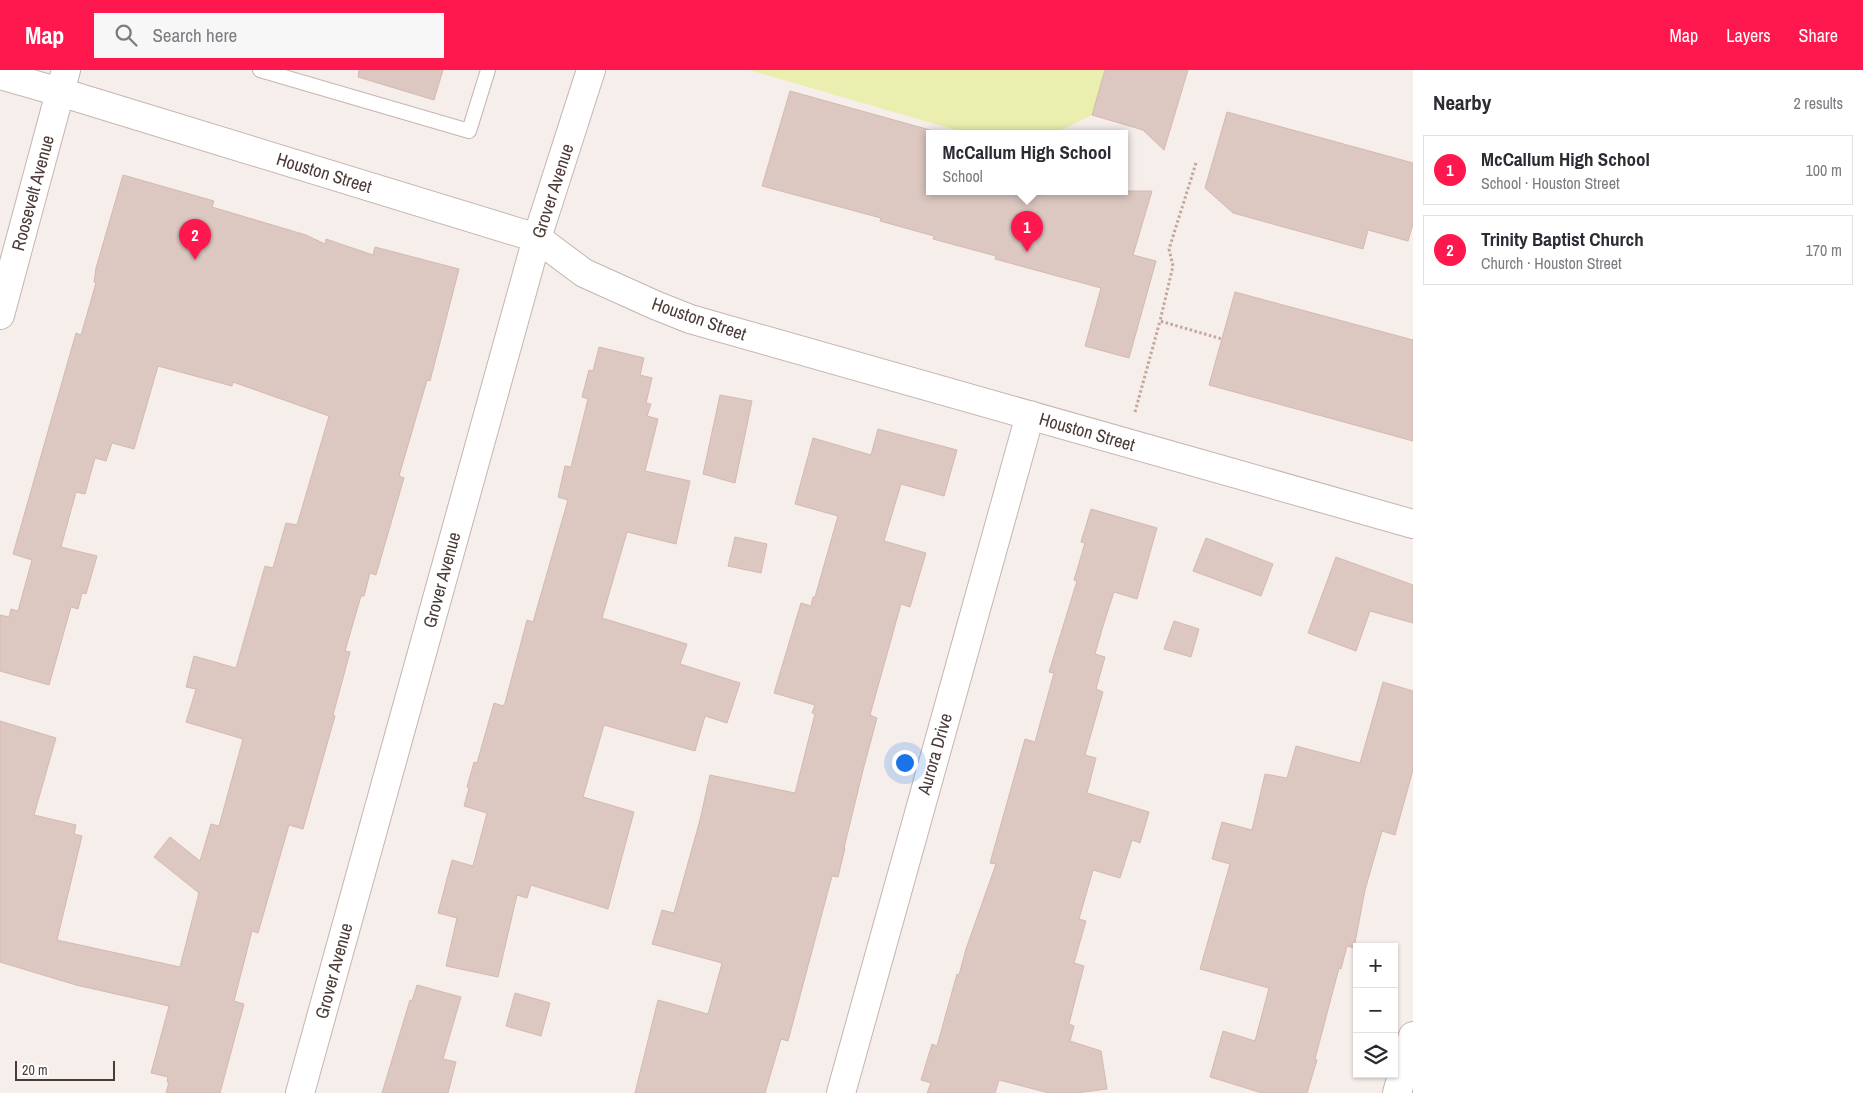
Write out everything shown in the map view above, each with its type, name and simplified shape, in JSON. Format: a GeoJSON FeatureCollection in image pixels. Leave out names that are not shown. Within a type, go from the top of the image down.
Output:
{"type":"FeatureCollection","features":[{"type":"Feature","properties":{"kind":"street","name":"Grover Avenue"},"geometry":{"type":"LineString","coordinates":[[300,1093],[537,238],[591,70]]}},
{"type":"Feature","properties":{"kind":"street","name":"Houston Street"},"geometry":{"type":"LineString","coordinates":[[0,75],[63,81],[537,238],[584,273],[690,319],[1413,524]]}},
{"type":"Feature","properties":{"kind":"street","name":"Roosevelt Avenue"},"geometry":{"type":"LineString","coordinates":[[0,315],[63,81]]}},
{"type":"Feature","properties":{"kind":"street","name":"Aurora Drive"},"geometry":{"type":"LineString","coordinates":[[841,1093],[1030,415]]}},
{"type":"Feature","properties":{"kind":"street"},"geometry":{"type":"LineString","coordinates":[[1397,1093],[1413,1036]]}},
{"type":"Feature","properties":{"kind":"lane"},"geometry":{"type":"LineString","coordinates":[[260,70],[469,131],[488,70]]}},
{"type":"Feature","properties":{"kind":"path"},"geometry":{"type":"LineString","coordinates":[[1134,415],[1173,266],[1169,249],[1196,163]]}},
{"type":"Feature","properties":{"kind":"path"},"geometry":{"type":"LineString","coordinates":[[1160,321],[1222,339]]}},
{"type":"Feature","properties":{"kind":"green space"},"geometry":{"type":"Polygon","coordinates":[[[749,70],[1105,70],[1092,115],[1061,130],[956,130],[749,70]]]}},
{"type":"Feature","properties":{"kind":"building"},"geometry":{"type":"Polygon","coordinates":[[[359,70],[443,70],[434,100],[358,77],[359,70]]]}},
{"type":"Feature","properties":{"kind":"building"},"geometry":{"type":"Polygon","coordinates":[[[1105,70],[1188,70],[1164,150],[1143,130],[1092,115],[1105,70]]]}},
{"type":"Feature","properties":{"kind":"building"},"geometry":{"type":"Polygon","coordinates":[[[790,91],[930,130],[926,130],[926,195],[1128,195],[1128,191],[1152,191],[1133,255],[1156,261],[1129,358],[1085,346],[1101,288],[995,259],[996,256],[933,239],[934,236],[880,221],[881,218],[762,186],[790,91]]]}},
{"type":"Feature","properties":{"kind":"building"},"geometry":{"type":"Polygon","coordinates":[[[1227,112],[1413,163],[1413,224],[1408,241],[1368,230],[1363,249],[1233,213],[1205,188],[1227,112]]]}},
{"type":"Feature","properties":{"kind":"building"},"geometry":{"type":"Polygon","coordinates":[[[123,175],[214,201],[212,207],[306,235],[325,244],[326,239],[373,255],[375,247],[459,269],[430,381],[427,380],[399,476],[404,478],[376,575],[370,573],[364,596],[361,596],[345,651],[350,652],[333,715],[335,716],[303,829],[289,825],[258,933],[252,931],[234,1001],[244,1004],[220,1093],[166,1093],[169,1082],[167,1082],[168,1077],[151,1073],[169,1006],[76,985],[0,962],[0,721],[56,738],[34,815],[76,825],[74,834],[82,836],[57,940],[180,967],[199,893],[154,857],[170,837],[200,861],[211,824],[219,826],[243,739],[186,722],[196,689],[186,687],[194,656],[236,668],[265,566],[273,568],[286,523],[297,525],[329,416],[233,382],[232,386],[158,366],[134,449],[112,443],[106,461],[95,458],[85,494],[76,492],[61,547],[97,556],[86,594],[82,593],[78,609],[71,607],[49,685],[0,671],[0,615],[9,617],[11,609],[18,611],[32,560],[13,554],[76,333],[81,335],[96,283],[94,282],[96,268],[123,175]]]}},
{"type":"Feature","properties":{"kind":"building"},"geometry":{"type":"Polygon","coordinates":[[[1235,292],[1413,340],[1413,441],[1209,385],[1235,292]]]}},
{"type":"Feature","properties":{"kind":"building"},"geometry":{"type":"Polygon","coordinates":[[[599,347],[644,358],[640,375],[652,378],[646,403],[651,404],[647,416],[658,419],[645,471],[690,481],[676,544],[627,532],[602,618],[687,644],[680,664],[740,683],[727,723],[705,716],[695,751],[604,725],[583,797],[634,812],[608,909],[531,885],[527,898],[517,895],[498,977],[446,966],[457,918],[438,913],[452,860],[473,866],[487,813],[464,806],[469,788],[467,787],[474,762],[477,763],[494,703],[503,706],[505,703],[527,620],[533,622],[568,500],[558,497],[565,466],[571,467],[588,399],[582,397],[589,370],[593,371],[599,347]]]}},
{"type":"Feature","properties":{"kind":"building"},"geometry":{"type":"Polygon","coordinates":[[[720,395],[752,401],[735,483],[703,474],[720,395]]]}},
{"type":"Feature","properties":{"kind":"building"},"geometry":{"type":"Polygon","coordinates":[[[878,429],[957,450],[944,496],[901,484],[884,541],[926,553],[910,607],[901,604],[870,715],[877,718],[838,877],[832,876],[788,1041],[781,1039],[765,1093],[635,1093],[658,1000],[708,1014],[722,963],[652,944],[662,910],[674,913],[700,820],[710,775],[795,793],[815,714],[812,713],[815,705],[774,693],[801,603],[811,606],[813,597],[815,597],[838,516],[795,504],[813,438],[871,455],[878,429]]]}},
{"type":"Feature","properties":{"kind":"building"},"geometry":{"type":"Polygon","coordinates":[[[1091,509],[1157,528],[1137,599],[1114,592],[1103,626],[1095,654],[1105,657],[1096,689],[1103,692],[1085,755],[1096,758],[1087,793],[1149,812],[1140,843],[1132,840],[1120,878],[1093,870],[1079,919],[1086,921],[1074,963],[1084,966],[1069,1024],[1074,1026],[1070,1041],[1101,1051],[1107,1089],[1076,1093],[1049,1093],[999,1080],[995,1093],[927,1093],[931,1083],[921,1080],[932,1044],[937,1046],[957,974],[959,975],[966,949],[996,864],[990,863],[1025,739],[1035,742],[1054,673],[1049,672],[1077,581],[1074,580],[1085,543],[1081,542],[1091,509]]]}},
{"type":"Feature","properties":{"kind":"building"},"geometry":{"type":"Polygon","coordinates":[[[735,537],[767,544],[761,573],[728,566],[735,537]]]}},
{"type":"Feature","properties":{"kind":"building"},"geometry":{"type":"Polygon","coordinates":[[[1206,538],[1273,564],[1261,596],[1193,571],[1206,538]]]}},
{"type":"Feature","properties":{"kind":"building"},"geometry":{"type":"Polygon","coordinates":[[[1336,557],[1413,585],[1413,623],[1370,611],[1356,651],[1308,633],[1336,557]]]}},
{"type":"Feature","properties":{"kind":"building"},"geometry":{"type":"Polygon","coordinates":[[[1174,621],[1199,629],[1191,657],[1164,649],[1174,621]]]}},
{"type":"Feature","properties":{"kind":"building"},"geometry":{"type":"Polygon","coordinates":[[[1383,682],[1413,691],[1413,770],[1395,835],[1382,831],[1365,890],[1355,943],[1353,943],[1353,948],[1347,946],[1341,969],[1339,968],[1315,1059],[1317,1060],[1307,1093],[1262,1093],[1210,1077],[1223,1031],[1255,1041],[1269,988],[1200,969],[1230,864],[1212,859],[1222,822],[1252,830],[1265,774],[1287,778],[1296,746],[1360,763],[1383,682]]]}},
{"type":"Feature","properties":{"kind":"building"},"geometry":{"type":"Polygon","coordinates":[[[417,985],[461,997],[443,1059],[456,1062],[448,1093],[382,1093],[410,1000],[412,1001],[417,985]]]}},
{"type":"Feature","properties":{"kind":"building"},"geometry":{"type":"Polygon","coordinates":[[[515,993],[550,1003],[541,1036],[506,1026],[515,993]]]}},
{"type":"Feature","properties":{"kind":"place","name":"McCallum High School"},"geometry":{"type":"Point","coordinates":[1027,252]}},
{"type":"Feature","properties":{"kind":"place","name":"Trinity Baptist Church"},"geometry":{"type":"Point","coordinates":[195,260]}}]}
